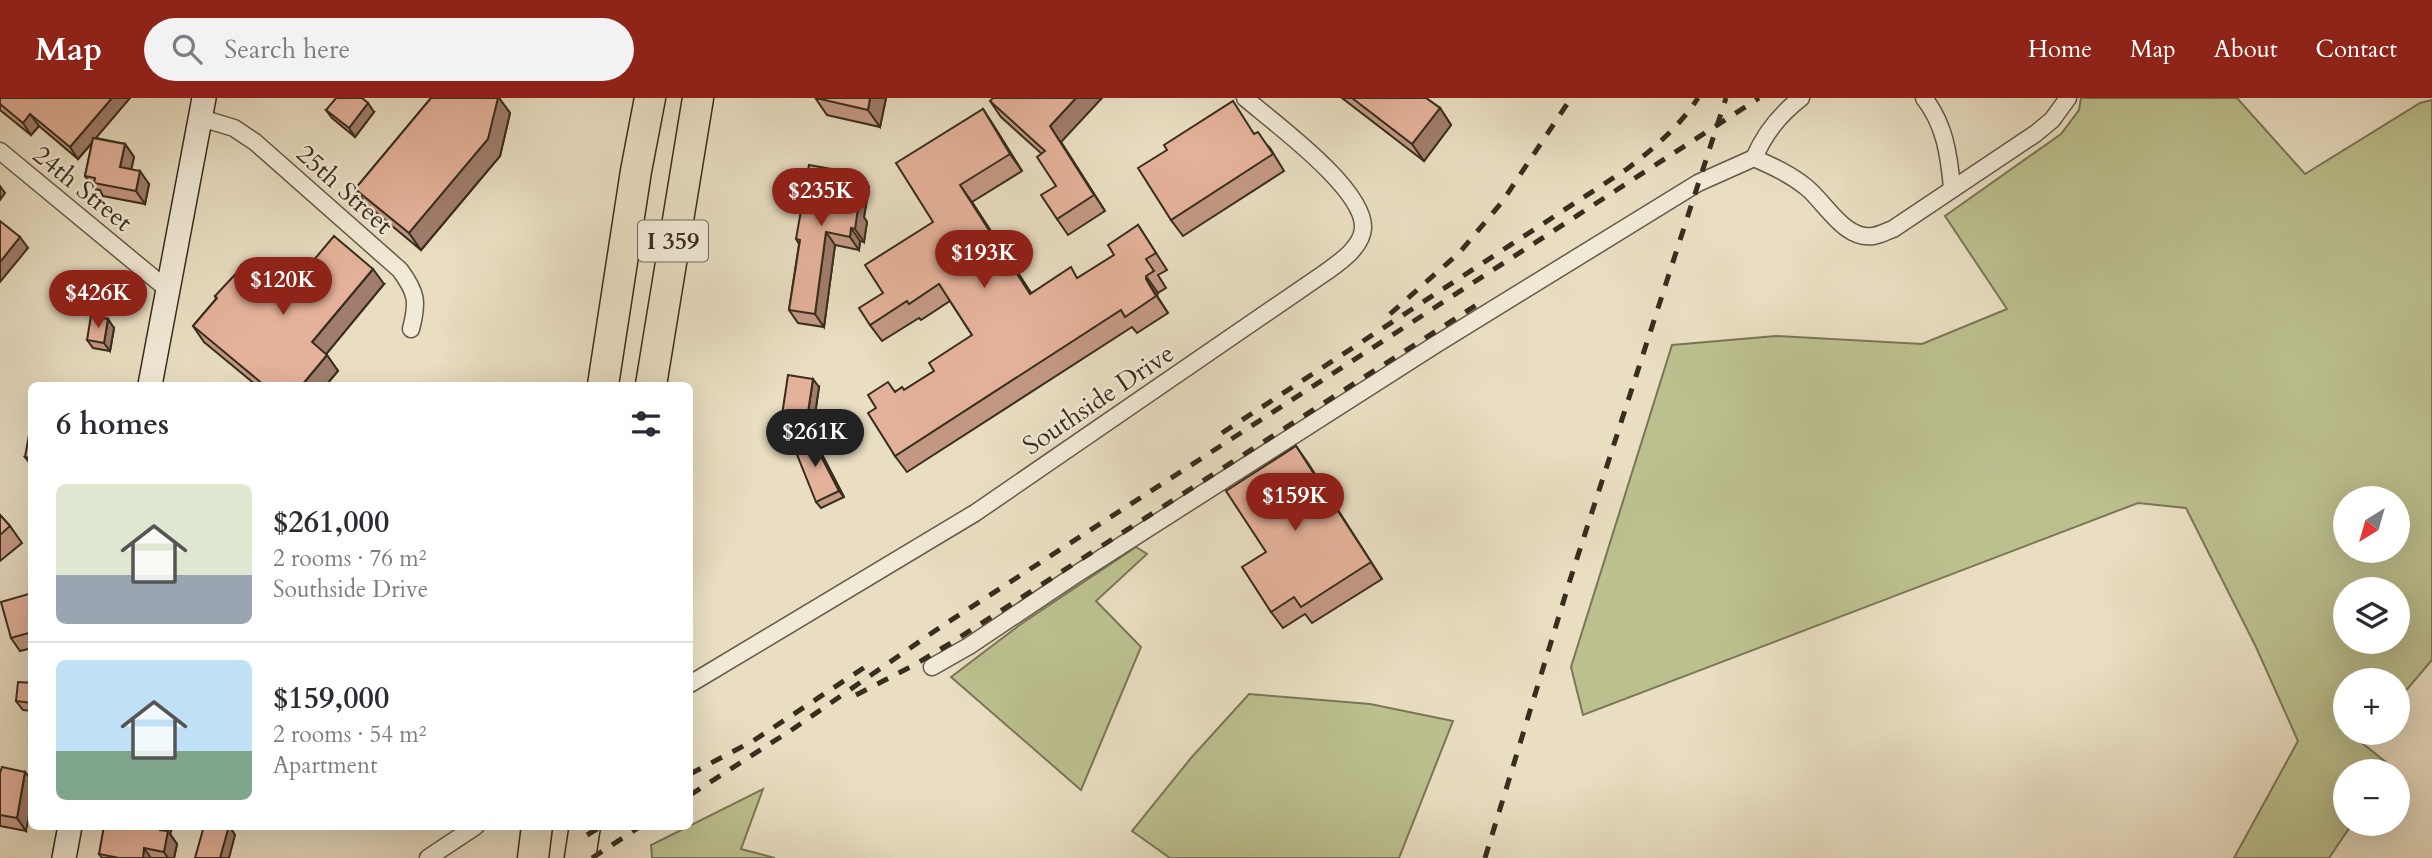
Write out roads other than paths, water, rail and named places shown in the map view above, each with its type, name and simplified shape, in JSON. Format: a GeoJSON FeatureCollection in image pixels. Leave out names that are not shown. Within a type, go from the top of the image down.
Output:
{"type":"FeatureCollection","features":[{"type":"Feature","properties":{"kind":"highway","name":"I 359"},"geometry":{"type":"LineString","coordinates":[[603,382],[650,98]]}},
{"type":"Feature","properties":{"kind":"highway","name":"I 359"},"geometry":{"type":"LineString","coordinates":[[651,382],[698,98]]}},
{"type":"Feature","properties":{"kind":"highway"},"geometry":{"type":"LineString","coordinates":[[533,858],[536,830]]}},
{"type":"Feature","properties":{"kind":"highway"},"geometry":{"type":"LineString","coordinates":[[580,858],[584,830]]}},
{"type":"Feature","properties":{"kind":"main road"},"geometry":{"type":"LineString","coordinates":[[151,382],[202,108]]}},
{"type":"Feature","properties":{"kind":"main road"},"geometry":{"type":"LineString","coordinates":[[64,858],[69,830]]}},
{"type":"Feature","properties":{"kind":"street","name":"Southside Drive"},"geometry":{"type":"LineString","coordinates":[[693,682],[975,513],[1326,272],[1354,248],[1363,229],[1360,209],[1349,191],[1245,98]]}},
{"type":"Feature","properties":{"kind":"street"},"geometry":{"type":"LineString","coordinates":[[932,667],[969,646],[1075,575],[1435,345],[1698,183],[1754,158],[1763,137],[1776,120],[1801,98]]}},
{"type":"Feature","properties":{"kind":"street"},"geometry":{"type":"LineString","coordinates":[[1924,98],[1939,121],[1949,153],[1952,188]]}},
{"type":"Feature","properties":{"kind":"street"},"geometry":{"type":"LineString","coordinates":[[1754,158],[1797,180],[1821,201],[1840,224],[1858,234],[1872,237],[1894,229],[2035,134],[2052,120],[2068,98]]}},
{"type":"Feature","properties":{"kind":"street","name":"25th Street"},"geometry":{"type":"LineString","coordinates":[[202,108],[255,142],[400,270],[413,288],[416,309],[411,329]]}},
{"type":"Feature","properties":{"kind":"street","name":"24th Street"},"geometry":{"type":"LineString","coordinates":[[0,151],[167,289]]}},
{"type":"Feature","properties":{"kind":"street"},"geometry":{"type":"LineString","coordinates":[[428,858],[470,830]]}},
{"type":"Feature","properties":{"kind":"railway"},"geometry":{"type":"LineString","coordinates":[[1390,314],[1460,252],[1502,202],[1571,98]]}},
{"type":"Feature","properties":{"kind":"railway"},"geometry":{"type":"LineString","coordinates":[[1222,433],[1627,169],[1666,136],[1698,98]]}},
{"type":"Feature","properties":{"kind":"railway"},"geometry":{"type":"LineString","coordinates":[[1485,858],[1570,580],[1726,98]]}},
{"type":"Feature","properties":{"kind":"railway"},"geometry":{"type":"LineString","coordinates":[[693,793],[793,729],[942,626],[1759,98]]}},
{"type":"Feature","properties":{"kind":"railway"},"geometry":{"type":"LineString","coordinates":[[856,695],[954,641],[1481,302]]}},
{"type":"Feature","properties":{"kind":"railway"},"geometry":{"type":"LineString","coordinates":[[693,772],[753,741],[871,663]]}},
{"type":"Feature","properties":{"kind":"railway"},"geometry":{"type":"LineString","coordinates":[[587,835],[595,830]]}},
{"type":"Feature","properties":{"kind":"railway"},"geometry":{"type":"LineString","coordinates":[[592,858],[635,830]]}}]}
